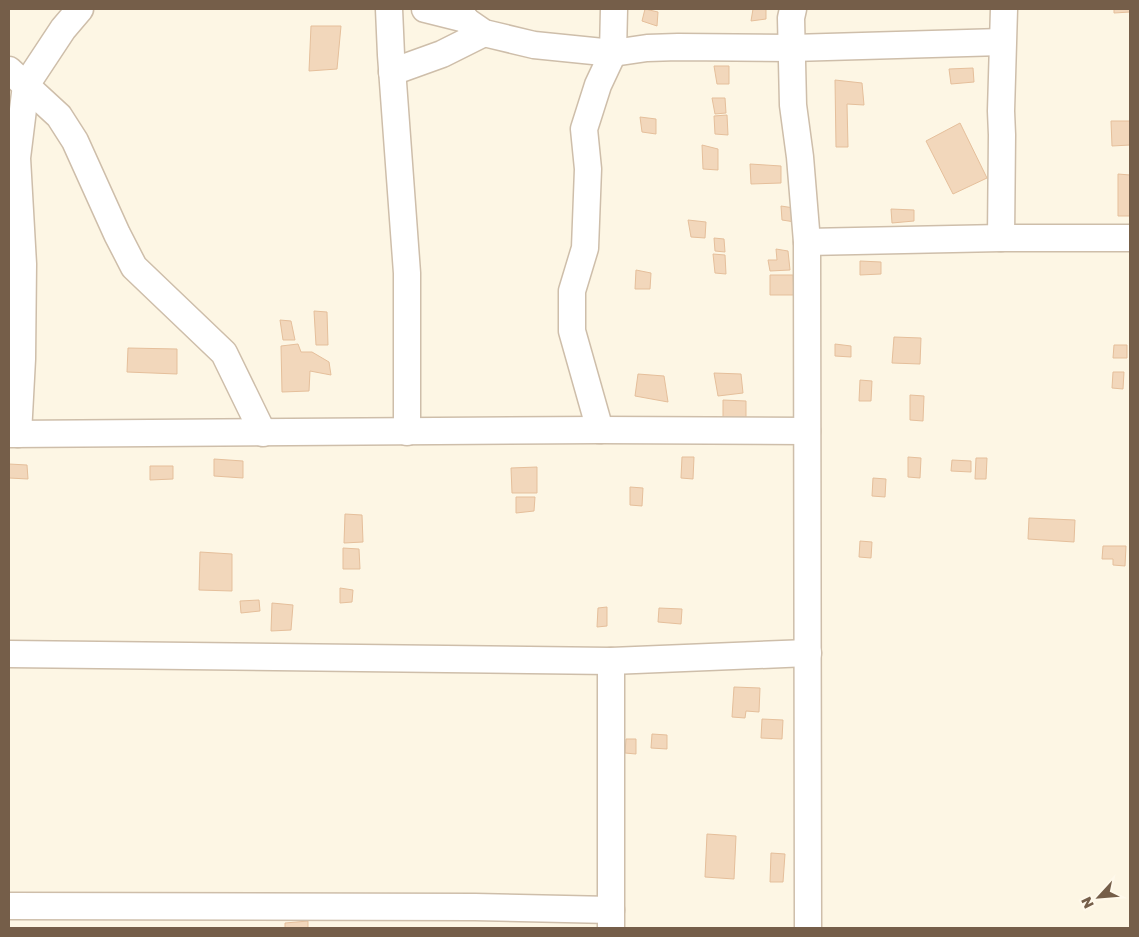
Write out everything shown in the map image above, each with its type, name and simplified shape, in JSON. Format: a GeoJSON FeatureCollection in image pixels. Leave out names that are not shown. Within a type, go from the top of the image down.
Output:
{"type":"FeatureCollection","features":[{"type":"Feature","properties":{"kind":"street"},"geometry":{"type":"LineString","coordinates":[[80,9],[17,77],[17,158],[23,264],[22,360],[14,434],[600,430],[807,431]]}},
{"type":"Feature","properties":{"kind":"street"},"geometry":{"type":"LineString","coordinates":[[389,9],[407,273],[407,432]]}},
{"type":"Feature","properties":{"kind":"street"},"geometry":{"type":"LineString","coordinates":[[425,9],[468,20],[534,45],[613,54],[647,48],[678,47],[792,48],[1002,42]]}},
{"type":"Feature","properties":{"kind":"street"},"geometry":{"type":"LineString","coordinates":[[600,430],[572,331],[572,291],[585,248],[588,169],[584,129],[598,85],[613,54],[614,9]]}},
{"type":"Feature","properties":{"kind":"street"},"geometry":{"type":"LineString","coordinates":[[793,9],[791,18],[794,104],[807,242],[808,928]]}},
{"type":"Feature","properties":{"kind":"street"},"geometry":{"type":"LineString","coordinates":[[1001,238],[1001,111],[1004,9]]}},
{"type":"Feature","properties":{"kind":"street"},"geometry":{"type":"LineString","coordinates":[[392,72],[442,54],[468,20]]}},
{"type":"Feature","properties":{"kind":"street"},"geometry":{"type":"LineString","coordinates":[[17,77],[59,116],[75,140],[117,234],[134,267],[224,353],[263,432]]}},
{"type":"Feature","properties":{"kind":"street"},"geometry":{"type":"LineString","coordinates":[[807,242],[1001,238],[1130,238]]}},
{"type":"Feature","properties":{"kind":"street"},"geometry":{"type":"LineString","coordinates":[[9,654],[611,661],[808,653]]}},
{"type":"Feature","properties":{"kind":"street"},"geometry":{"type":"LineString","coordinates":[[9,906],[475,918],[611,919],[611,661]]}},
{"type":"Feature","properties":{"kind":"building"},"geometry":{"type":"Polygon","coordinates":[[[645,9],[658,12],[657,26],[642,21],[645,9]]]}},
{"type":"Feature","properties":{"kind":"building"},"geometry":{"type":"Polygon","coordinates":[[[753,9],[766,9],[766,19],[751,21],[753,9]]]}},
{"type":"Feature","properties":{"kind":"building"},"geometry":{"type":"Polygon","coordinates":[[[1114,9],[1130,9],[1130,12],[1114,13],[1114,9]]]}},
{"type":"Feature","properties":{"kind":"building"},"geometry":{"type":"Polygon","coordinates":[[[311,26],[341,26],[337,69],[309,71],[311,26]]]}},
{"type":"Feature","properties":{"kind":"building"},"geometry":{"type":"Polygon","coordinates":[[[714,66],[729,66],[729,84],[717,84],[714,66]]]}},
{"type":"Feature","properties":{"kind":"building"},"geometry":{"type":"Polygon","coordinates":[[[973,68],[974,82],[951,84],[949,69],[973,68]]]}},
{"type":"Feature","properties":{"kind":"building"},"geometry":{"type":"Polygon","coordinates":[[[835,80],[862,83],[864,105],[847,104],[848,147],[836,147],[835,80]]]}},
{"type":"Feature","properties":{"kind":"building"},"geometry":{"type":"Polygon","coordinates":[[[712,98],[725,98],[726,113],[715,114],[712,98]]]}},
{"type":"Feature","properties":{"kind":"building"},"geometry":{"type":"Polygon","coordinates":[[[727,115],[728,135],[715,134],[714,116],[727,115]]]}},
{"type":"Feature","properties":{"kind":"building"},"geometry":{"type":"Polygon","coordinates":[[[640,117],[656,119],[656,134],[642,132],[640,117]]]}},
{"type":"Feature","properties":{"kind":"building"},"geometry":{"type":"Polygon","coordinates":[[[1111,121],[1130,121],[1130,145],[1112,146],[1111,121]]]}},
{"type":"Feature","properties":{"kind":"building"},"geometry":{"type":"Polygon","coordinates":[[[960,123],[987,178],[953,194],[926,141],[960,123]]]}},
{"type":"Feature","properties":{"kind":"building"},"geometry":{"type":"Polygon","coordinates":[[[702,145],[718,149],[718,170],[703,169],[702,145]]]}},
{"type":"Feature","properties":{"kind":"building"},"geometry":{"type":"Polygon","coordinates":[[[750,164],[781,166],[781,183],[751,184],[750,164]]]}},
{"type":"Feature","properties":{"kind":"building"},"geometry":{"type":"Polygon","coordinates":[[[1118,174],[1130,175],[1130,216],[1118,216],[1118,174]]]}},
{"type":"Feature","properties":{"kind":"building"},"geometry":{"type":"Polygon","coordinates":[[[781,206],[794,208],[795,222],[782,220],[781,206]]]}},
{"type":"Feature","properties":{"kind":"building"},"geometry":{"type":"Polygon","coordinates":[[[891,209],[914,210],[914,221],[892,223],[891,209]]]}},
{"type":"Feature","properties":{"kind":"building"},"geometry":{"type":"Polygon","coordinates":[[[688,220],[706,222],[705,238],[691,237],[688,220]]]}},
{"type":"Feature","properties":{"kind":"building"},"geometry":{"type":"Polygon","coordinates":[[[714,238],[724,239],[725,252],[715,251],[714,238]]]}},
{"type":"Feature","properties":{"kind":"building"},"geometry":{"type":"Polygon","coordinates":[[[776,249],[788,251],[790,270],[770,271],[768,260],[777,260],[776,249]]]}},
{"type":"Feature","properties":{"kind":"building"},"geometry":{"type":"Polygon","coordinates":[[[713,254],[725,255],[726,274],[715,273],[713,254]]]}},
{"type":"Feature","properties":{"kind":"building"},"geometry":{"type":"Polygon","coordinates":[[[860,261],[881,262],[881,274],[860,275],[860,261]]]}},
{"type":"Feature","properties":{"kind":"building"},"geometry":{"type":"Polygon","coordinates":[[[636,270],[651,273],[650,289],[635,289],[636,270]]]}},
{"type":"Feature","properties":{"kind":"building"},"geometry":{"type":"Polygon","coordinates":[[[770,275],[793,275],[794,295],[770,295],[770,275]]]}},
{"type":"Feature","properties":{"kind":"building"},"geometry":{"type":"Polygon","coordinates":[[[314,311],[327,312],[328,345],[316,345],[314,311]]]}},
{"type":"Feature","properties":{"kind":"building"},"geometry":{"type":"Polygon","coordinates":[[[280,320],[291,321],[295,340],[283,340],[280,320]]]}},
{"type":"Feature","properties":{"kind":"building"},"geometry":{"type":"Polygon","coordinates":[[[894,337],[921,338],[920,364],[892,363],[894,337]]]}},
{"type":"Feature","properties":{"kind":"building"},"geometry":{"type":"Polygon","coordinates":[[[298,344],[301,352],[312,352],[329,362],[331,375],[310,371],[309,391],[282,392],[281,346],[298,344]]]}},
{"type":"Feature","properties":{"kind":"building"},"geometry":{"type":"Polygon","coordinates":[[[835,344],[851,346],[851,357],[835,356],[835,344]]]}},
{"type":"Feature","properties":{"kind":"building"},"geometry":{"type":"Polygon","coordinates":[[[1114,345],[1127,345],[1127,358],[1113,358],[1114,345]]]}},
{"type":"Feature","properties":{"kind":"building"},"geometry":{"type":"Polygon","coordinates":[[[128,348],[177,349],[177,374],[127,372],[128,348]]]}},
{"type":"Feature","properties":{"kind":"building"},"geometry":{"type":"Polygon","coordinates":[[[1113,372],[1124,372],[1123,389],[1112,388],[1113,372]]]}},
{"type":"Feature","properties":{"kind":"building"},"geometry":{"type":"Polygon","coordinates":[[[714,373],[741,374],[743,393],[718,396],[714,373]]]}},
{"type":"Feature","properties":{"kind":"building"},"geometry":{"type":"Polygon","coordinates":[[[638,374],[664,376],[668,402],[635,396],[638,374]]]}},
{"type":"Feature","properties":{"kind":"building"},"geometry":{"type":"Polygon","coordinates":[[[860,380],[872,381],[871,401],[859,401],[860,380]]]}},
{"type":"Feature","properties":{"kind":"building"},"geometry":{"type":"Polygon","coordinates":[[[910,395],[924,396],[923,421],[910,420],[910,395]]]}},
{"type":"Feature","properties":{"kind":"building"},"geometry":{"type":"Polygon","coordinates":[[[723,400],[746,401],[746,421],[723,420],[723,400]]]}},
{"type":"Feature","properties":{"kind":"building"},"geometry":{"type":"Polygon","coordinates":[[[682,457],[694,457],[693,479],[681,478],[682,457]]]}},
{"type":"Feature","properties":{"kind":"building"},"geometry":{"type":"Polygon","coordinates":[[[908,457],[921,458],[920,478],[908,477],[908,457]]]}},
{"type":"Feature","properties":{"kind":"building"},"geometry":{"type":"Polygon","coordinates":[[[976,458],[987,458],[986,479],[975,479],[976,458]]]}},
{"type":"Feature","properties":{"kind":"building"},"geometry":{"type":"Polygon","coordinates":[[[214,459],[243,461],[243,478],[214,476],[214,459]]]}},
{"type":"Feature","properties":{"kind":"building"},"geometry":{"type":"Polygon","coordinates":[[[952,460],[971,461],[971,472],[951,471],[952,460]]]}},
{"type":"Feature","properties":{"kind":"building"},"geometry":{"type":"Polygon","coordinates":[[[9,464],[27,465],[28,479],[9,478],[9,464]]]}},
{"type":"Feature","properties":{"kind":"building"},"geometry":{"type":"Polygon","coordinates":[[[150,466],[173,466],[173,479],[150,480],[150,466]]]}},
{"type":"Feature","properties":{"kind":"building"},"geometry":{"type":"Polygon","coordinates":[[[537,467],[537,493],[512,493],[511,468],[537,467]]]}},
{"type":"Feature","properties":{"kind":"building"},"geometry":{"type":"Polygon","coordinates":[[[873,478],[886,479],[885,497],[872,496],[873,478]]]}},
{"type":"Feature","properties":{"kind":"building"},"geometry":{"type":"Polygon","coordinates":[[[630,487],[643,488],[642,506],[630,505],[630,487]]]}},
{"type":"Feature","properties":{"kind":"building"},"geometry":{"type":"Polygon","coordinates":[[[516,497],[535,497],[534,511],[516,513],[516,497]]]}},
{"type":"Feature","properties":{"kind":"building"},"geometry":{"type":"Polygon","coordinates":[[[345,514],[362,515],[363,542],[344,543],[345,514]]]}},
{"type":"Feature","properties":{"kind":"building"},"geometry":{"type":"Polygon","coordinates":[[[1029,518],[1075,520],[1074,542],[1028,539],[1029,518]]]}},
{"type":"Feature","properties":{"kind":"building"},"geometry":{"type":"Polygon","coordinates":[[[860,541],[872,542],[871,558],[859,557],[860,541]]]}},
{"type":"Feature","properties":{"kind":"building"},"geometry":{"type":"Polygon","coordinates":[[[1103,546],[1126,546],[1125,566],[1113,565],[1113,559],[1102,559],[1103,546]]]}},
{"type":"Feature","properties":{"kind":"building"},"geometry":{"type":"Polygon","coordinates":[[[343,548],[359,549],[360,569],[343,569],[343,548]]]}},
{"type":"Feature","properties":{"kind":"building"},"geometry":{"type":"Polygon","coordinates":[[[200,552],[232,554],[232,591],[199,590],[200,552]]]}},
{"type":"Feature","properties":{"kind":"building"},"geometry":{"type":"Polygon","coordinates":[[[340,588],[353,590],[352,602],[340,603],[340,588]]]}},
{"type":"Feature","properties":{"kind":"building"},"geometry":{"type":"Polygon","coordinates":[[[259,600],[260,611],[241,613],[240,601],[259,600]]]}},
{"type":"Feature","properties":{"kind":"building"},"geometry":{"type":"Polygon","coordinates":[[[272,603],[293,605],[291,630],[271,631],[272,603]]]}},
{"type":"Feature","properties":{"kind":"building"},"geometry":{"type":"Polygon","coordinates":[[[607,607],[607,626],[597,627],[598,608],[607,607]]]}},
{"type":"Feature","properties":{"kind":"building"},"geometry":{"type":"Polygon","coordinates":[[[659,608],[682,609],[681,624],[658,622],[659,608]]]}},
{"type":"Feature","properties":{"kind":"building"},"geometry":{"type":"Polygon","coordinates":[[[734,687],[760,688],[759,712],[746,711],[745,718],[732,717],[734,687]]]}},
{"type":"Feature","properties":{"kind":"building"},"geometry":{"type":"Polygon","coordinates":[[[762,719],[783,720],[782,739],[761,738],[762,719]]]}},
{"type":"Feature","properties":{"kind":"building"},"geometry":{"type":"Polygon","coordinates":[[[652,734],[667,735],[667,749],[651,748],[652,734]]]}},
{"type":"Feature","properties":{"kind":"building"},"geometry":{"type":"Polygon","coordinates":[[[626,739],[636,739],[636,754],[625,753],[626,739]]]}},
{"type":"Feature","properties":{"kind":"building"},"geometry":{"type":"Polygon","coordinates":[[[707,834],[736,836],[734,879],[705,877],[707,834]]]}},
{"type":"Feature","properties":{"kind":"building"},"geometry":{"type":"Polygon","coordinates":[[[771,853],[785,854],[783,882],[770,882],[771,853]]]}},
{"type":"Feature","properties":{"kind":"building"},"geometry":{"type":"Polygon","coordinates":[[[308,921],[308,928],[285,928],[285,923],[308,921]]]}}]}
